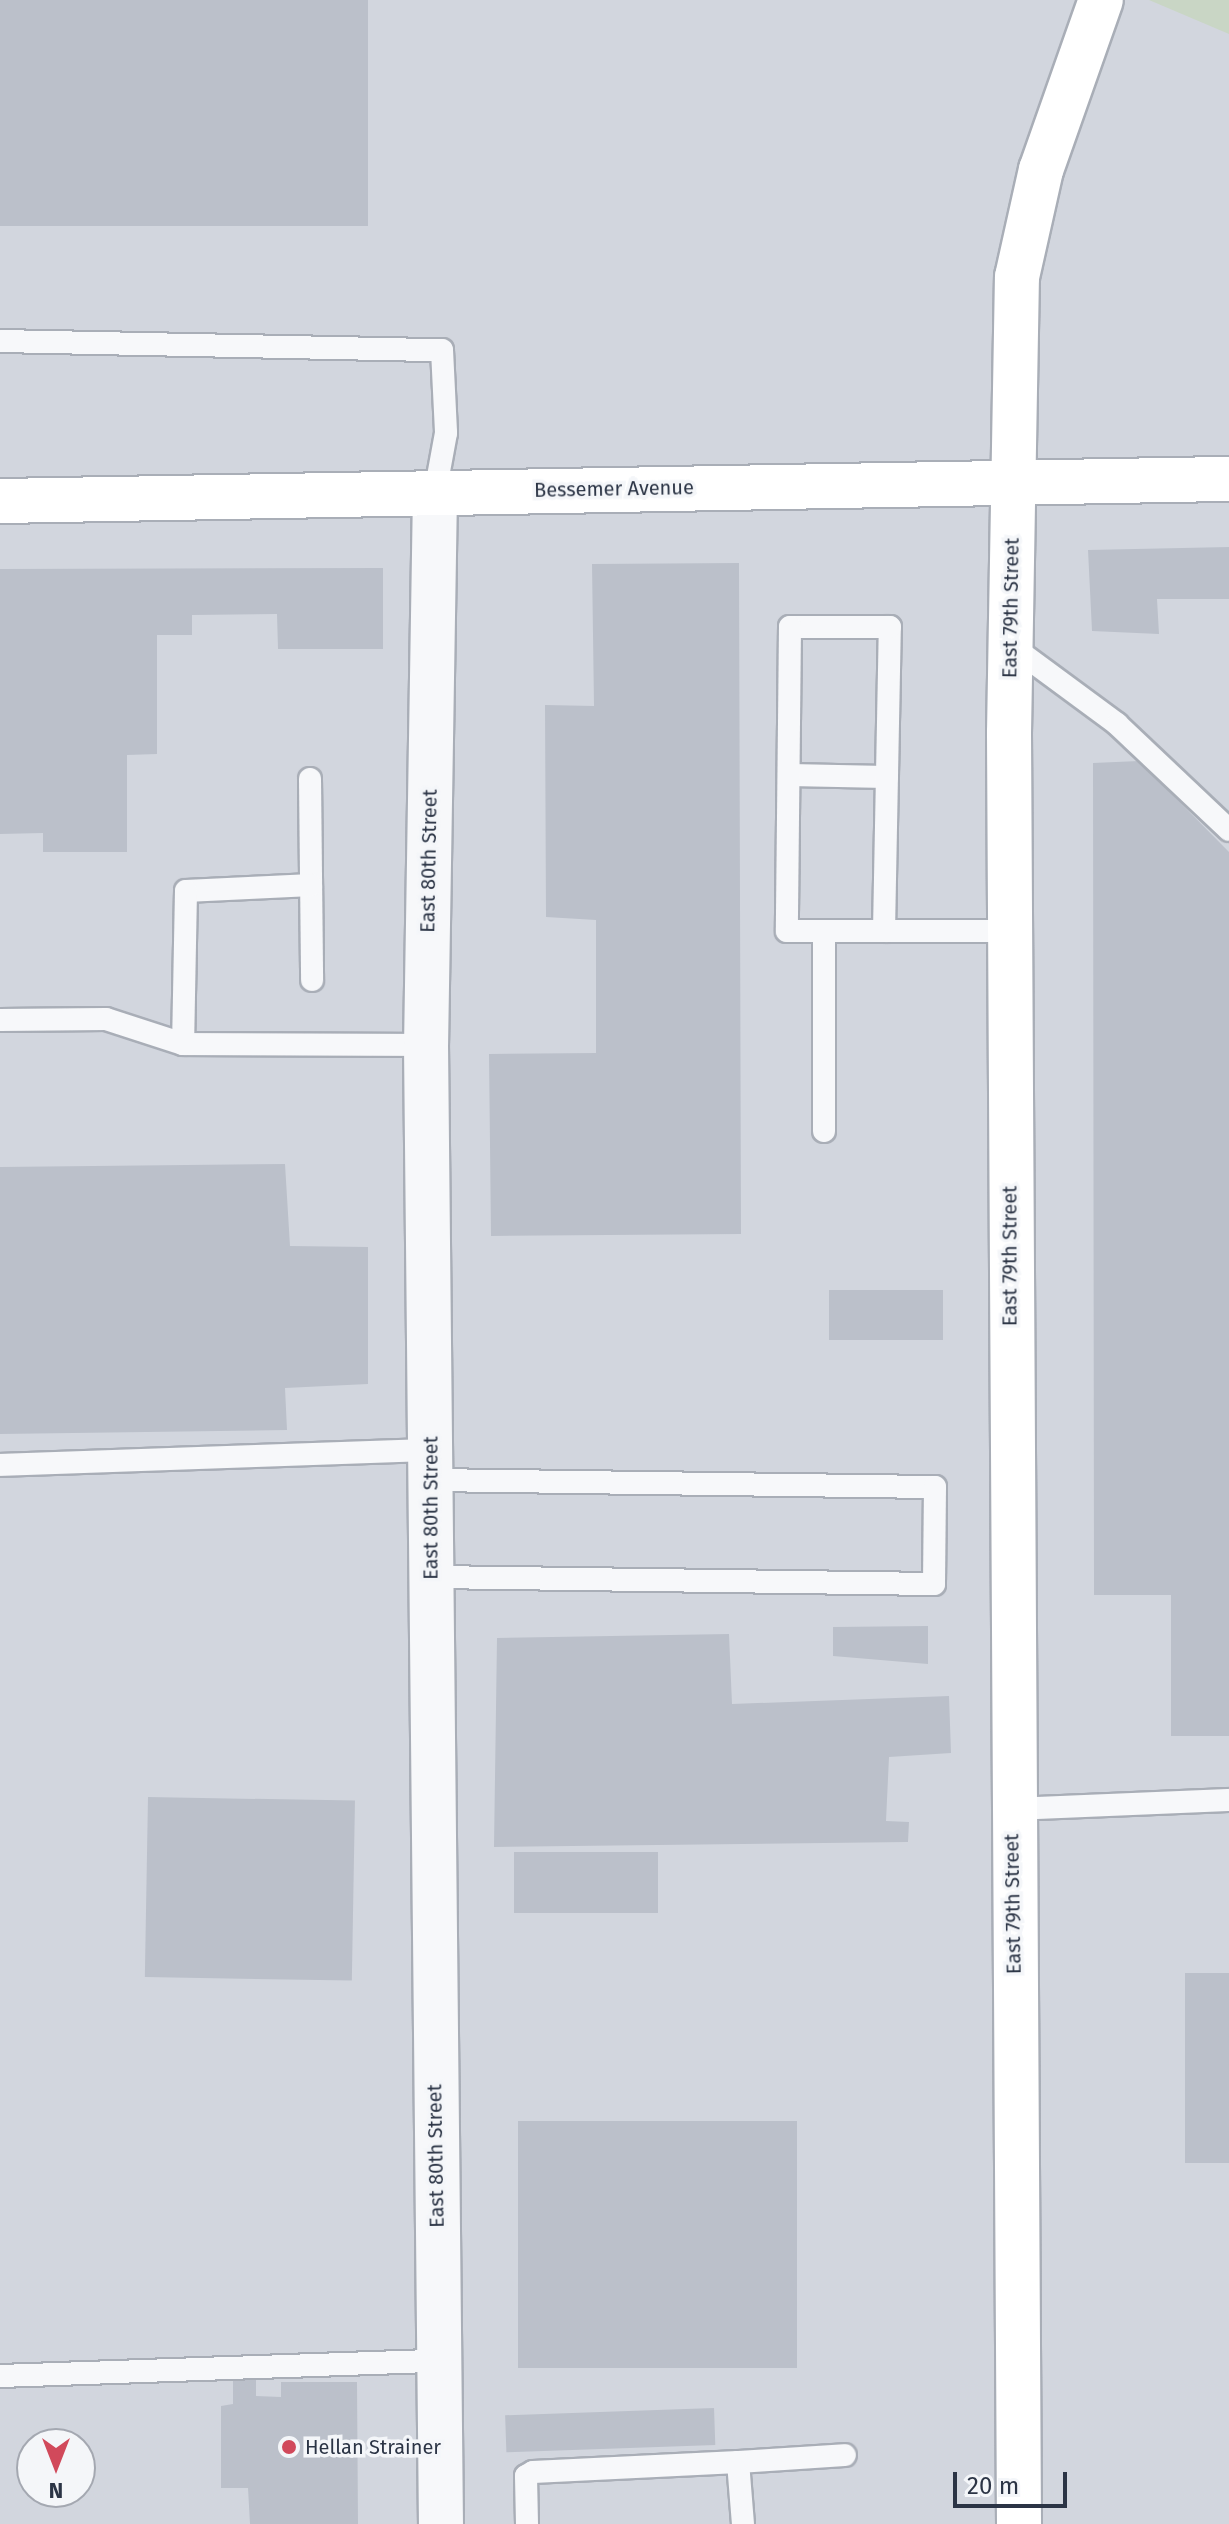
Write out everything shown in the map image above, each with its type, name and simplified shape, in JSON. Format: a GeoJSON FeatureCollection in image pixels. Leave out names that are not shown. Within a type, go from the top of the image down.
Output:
{"type":"FeatureCollection","features":[{"type":"Feature","properties":{"kind":"main road","name":"East 79th Street"},"geometry":{"type":"LineString","coordinates":[[1019,2524],[1012,1809],[1009,931],[1010,645],[1017,277],[1041,170],[1101,0]]}},
{"type":"Feature","properties":{"kind":"main road","name":"Bessemer Avenue"},"geometry":{"type":"LineString","coordinates":[[0,501],[1013,479],[1229,479]]}},
{"type":"Feature","properties":{"kind":"street","name":"East 80th Street"},"geometry":{"type":"LineString","coordinates":[[435,493],[426,1045],[441,2524]]}},
{"type":"Feature","properties":{"kind":"lane"},"geometry":{"type":"LineString","coordinates":[[0,341],[442,350],[446,433],[435,493]]}},
{"type":"Feature","properties":{"kind":"lane"},"geometry":{"type":"LineString","coordinates":[[884,931],[890,627],[790,627],[787,931],[884,931],[1009,931]]}},
{"type":"Feature","properties":{"kind":"lane"},"geometry":{"type":"LineString","coordinates":[[1010,645],[1117,724],[1229,830]]}},
{"type":"Feature","properties":{"kind":"lane"},"geometry":{"type":"LineString","coordinates":[[789,775],[887,777]]}},
{"type":"Feature","properties":{"kind":"lane"},"geometry":{"type":"LineString","coordinates":[[310,779],[312,980]]}},
{"type":"Feature","properties":{"kind":"lane"},"geometry":{"type":"LineString","coordinates":[[183,1044],[186,891],[311,885]]}},
{"type":"Feature","properties":{"kind":"lane"},"geometry":{"type":"LineString","coordinates":[[824,931],[824,1131]]}},
{"type":"Feature","properties":{"kind":"lane"},"geometry":{"type":"LineString","coordinates":[[0,1020],[106,1019],[183,1044],[426,1045]]}},
{"type":"Feature","properties":{"kind":"lane"},"geometry":{"type":"LineString","coordinates":[[0,1465],[431,1465],[935,1487],[934,1584],[431,1577]]}},
{"type":"Feature","properties":{"kind":"lane"},"geometry":{"type":"LineString","coordinates":[[1012,1809],[1229,1800]]}},
{"type":"Feature","properties":{"kind":"lane"},"geometry":{"type":"LineString","coordinates":[[0,2376],[439,2361]]}},
{"type":"Feature","properties":{"kind":"lane"},"geometry":{"type":"LineString","coordinates":[[527,2524],[526,2476],[533,2472],[845,2455]]}},
{"type":"Feature","properties":{"kind":"lane"},"geometry":{"type":"LineString","coordinates":[[738,2462],[743,2524]]}},
{"type":"Feature","properties":{"kind":"shaded area"},"geometry":{"type":"Polygon","coordinates":[[[0,0],[1196,0],[1229,14],[1229,2524],[0,2524],[0,0]]]}},
{"type":"Feature","properties":{"kind":"green space"},"geometry":{"type":"Polygon","coordinates":[[[1149,0],[1229,0],[1229,34],[1149,0]]]}},
{"type":"Feature","properties":{"kind":"building"},"geometry":{"type":"Polygon","coordinates":[[[0,0],[368,0],[368,226],[0,226],[0,0]]]}},
{"type":"Feature","properties":{"kind":"building"},"geometry":{"type":"Polygon","coordinates":[[[1229,547],[1229,599],[1157,599],[1159,634],[1092,631],[1088,550],[1229,547]]]}},
{"type":"Feature","properties":{"kind":"building"},"geometry":{"type":"Polygon","coordinates":[[[739,563],[741,1234],[491,1236],[489,1054],[596,1053],[596,920],[546,917],[545,705],[594,706],[592,564],[739,563]]]}},
{"type":"Feature","properties":{"kind":"building"},"geometry":{"type":"Polygon","coordinates":[[[383,568],[383,649],[278,649],[277,614],[192,615],[192,635],[157,635],[157,754],[127,755],[127,852],[43,852],[43,833],[0,834],[0,569],[383,568]]]}},
{"type":"Feature","properties":{"kind":"building"},"geometry":{"type":"Polygon","coordinates":[[[1139,761],[1229,852],[1229,1736],[1171,1736],[1171,1595],[1094,1595],[1093,763],[1139,761]]]}},
{"type":"Feature","properties":{"kind":"building"},"geometry":{"type":"Polygon","coordinates":[[[285,1164],[290,1246],[368,1247],[368,1384],[285,1388],[287,1430],[0,1434],[0,1167],[285,1164]]]}},
{"type":"Feature","properties":{"kind":"building"},"geometry":{"type":"Polygon","coordinates":[[[829,1290],[943,1290],[943,1340],[829,1340],[829,1290]]]}},
{"type":"Feature","properties":{"kind":"building"},"geometry":{"type":"Polygon","coordinates":[[[928,1626],[928,1664],[833,1656],[833,1627],[928,1626]]]}},
{"type":"Feature","properties":{"kind":"building"},"geometry":{"type":"Polygon","coordinates":[[[729,1634],[732,1704],[949,1696],[951,1753],[889,1757],[886,1821],[909,1822],[908,1842],[494,1847],[497,1638],[729,1634]]]}},
{"type":"Feature","properties":{"kind":"building"},"geometry":{"type":"Polygon","coordinates":[[[148,1797],[355,1801],[352,1981],[145,1977],[148,1797]]]}},
{"type":"Feature","properties":{"kind":"building"},"geometry":{"type":"Polygon","coordinates":[[[514,1852],[658,1852],[658,1913],[514,1913],[514,1852]]]}},
{"type":"Feature","properties":{"kind":"building"},"geometry":{"type":"Polygon","coordinates":[[[1185,1973],[1229,1973],[1229,2163],[1185,2163],[1185,1973]]]}},
{"type":"Feature","properties":{"kind":"building"},"geometry":{"type":"Polygon","coordinates":[[[518,2121],[797,2121],[797,2368],[518,2368],[518,2121]]]}},
{"type":"Feature","properties":{"kind":"building","name":"Hellan Strainer"},"geometry":{"type":"Polygon","coordinates":[[[233,2379],[256,2379],[256,2396],[281,2397],[281,2382],[357,2382],[358,2524],[250,2524],[248,2488],[221,2488],[221,2406],[233,2404],[233,2379]]]}},
{"type":"Feature","properties":{"kind":"building"},"geometry":{"type":"Polygon","coordinates":[[[714,2408],[715,2445],[506,2452],[505,2415],[714,2408]]]}},
{"type":"Feature","properties":{"kind":"place","name":"Hellan Strainer"},"geometry":{"type":"Point","coordinates":[289,2447]}}]}
